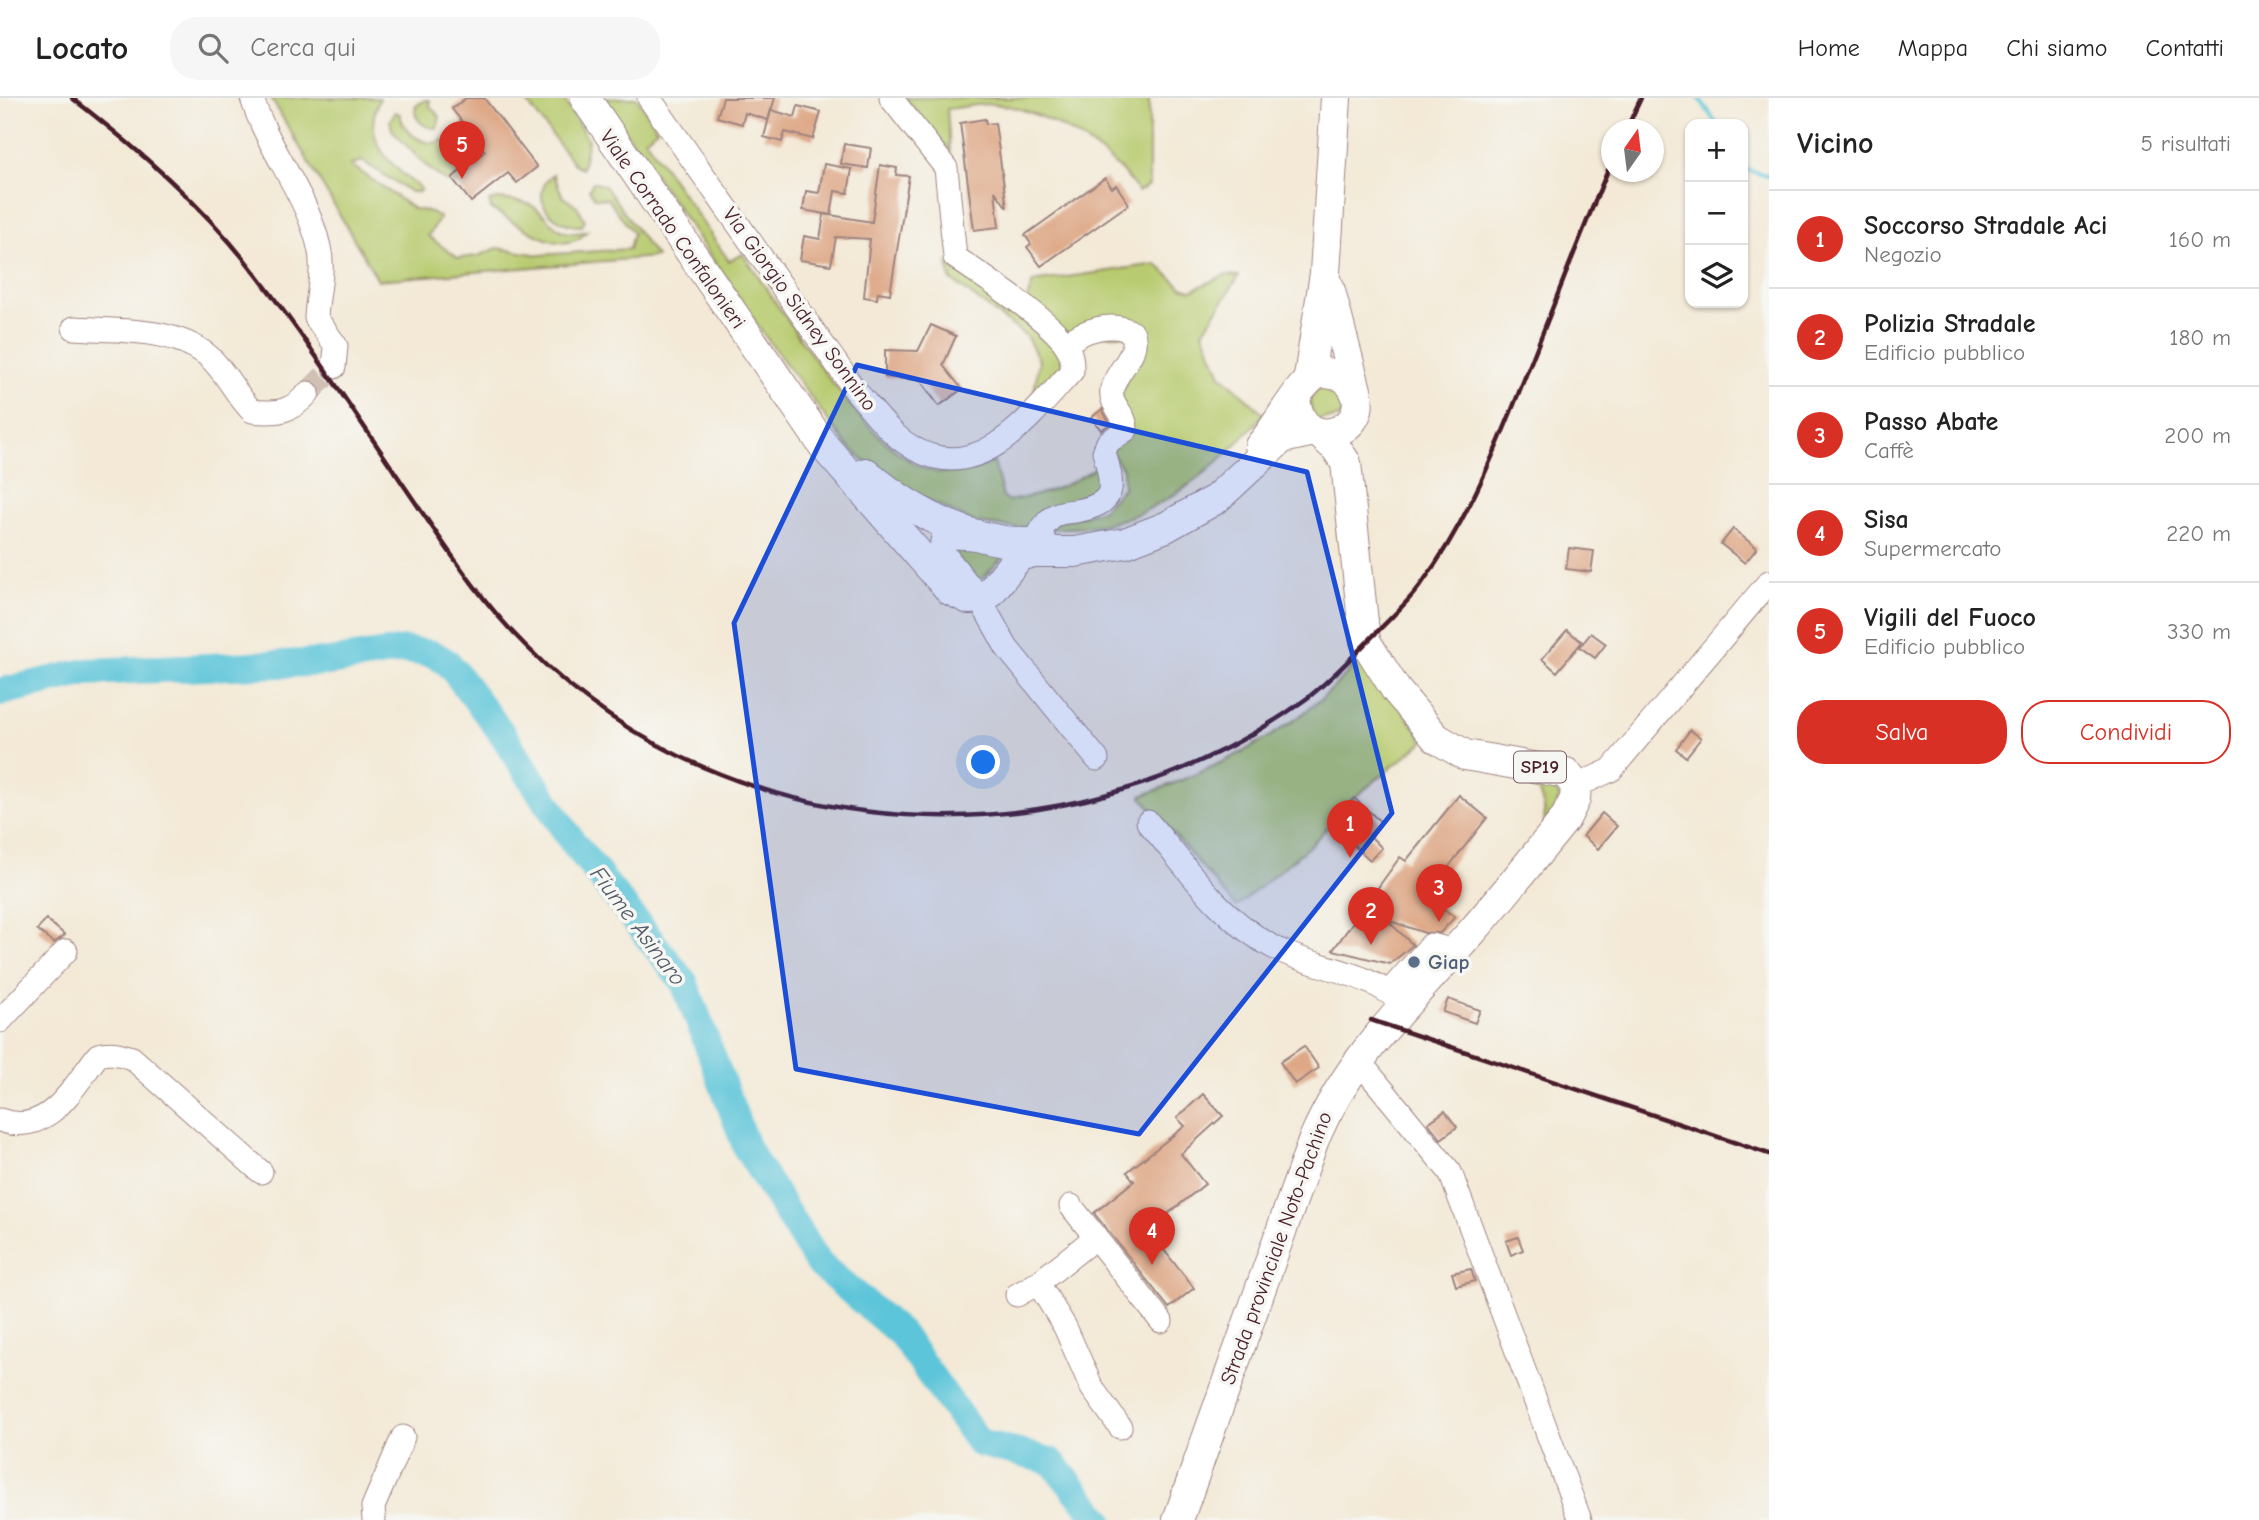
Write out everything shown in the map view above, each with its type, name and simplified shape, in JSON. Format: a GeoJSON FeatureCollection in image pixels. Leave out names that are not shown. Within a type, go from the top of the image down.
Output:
{"type":"FeatureCollection","features":[{"type":"Feature","properties":{"kind":"main road","name":"Viale Corrado Confalonieri"},"geometry":{"type":"LineString","coordinates":[[585,98],[762,358]]}},
{"type":"Feature","properties":{"kind":"main road"},"geometry":{"type":"LineString","coordinates":[[1336,98],[1325,273],[1297,412],[1303,424],[1336,448],[1346,463],[1356,547]]}},
{"type":"Feature","properties":{"kind":"main road"},"geometry":{"type":"LineString","coordinates":[[1325,273],[1356,406],[1366,471],[1356,547]]}},
{"type":"Feature","properties":{"kind":"main road"},"geometry":{"type":"LineString","coordinates":[[762,358],[833,440],[885,489],[914,509],[991,540],[1034,543],[1076,541],[1123,533],[1190,505],[1211,492],[1262,444],[1302,388],[1320,372],[1343,376],[1356,406]]}},
{"type":"Feature","properties":{"kind":"main road"},"geometry":{"type":"LineString","coordinates":[[762,358],[823,445],[950,590],[969,599],[989,594],[1019,556],[1033,552],[1075,552],[1125,543],[1184,518],[1216,499],[1282,438],[1340,431],[1356,406]]}},
{"type":"Feature","properties":{"kind":"main road","name":"SP19"},"geometry":{"type":"LineString","coordinates":[[1356,547],[1359,613],[1365,641],[1396,690],[1436,738],[1465,755],[1553,768],[1566,773],[1576,786]]}},
{"type":"Feature","properties":{"kind":"main road","name":"Strada provinciale Noto-Pachino"},"geometry":{"type":"LineString","coordinates":[[1178,1520],[1314,1139],[1341,1083],[1359,1061],[1397,998],[1455,951],[1565,819],[1575,799],[1576,786]]}},
{"type":"Feature","properties":{"kind":"street"},"geometry":{"type":"LineString","coordinates":[[252,98],[260,122],[292,183],[320,248],[322,275],[316,318],[336,346],[334,367]]}},
{"type":"Feature","properties":{"kind":"street"},"geometry":{"type":"LineString","coordinates":[[891,98],[946,169],[955,257],[1026,309],[1066,344],[1076,336],[1096,329],[1116,327],[1133,333],[1134,352],[1115,380],[1111,393],[1113,403],[1126,423],[1126,430],[1108,442],[1104,452],[1112,476],[1112,488],[1106,500],[1095,508],[1056,514],[1046,523],[1034,543]]}},
{"type":"Feature","properties":{"kind":"street","name":"Via Giorgio Sidney Sonnino"},"geometry":{"type":"LineString","coordinates":[[661,104],[855,390],[893,432],[915,450],[930,456],[956,458],[991,449],[1013,435],[1072,371],[1072,359],[1066,344]]}},
{"type":"Feature","properties":{"kind":"street"},"geometry":{"type":"LineString","coordinates":[[74,328],[135,332],[189,345],[208,356],[252,411],[283,412],[298,404],[308,393]]}},
{"type":"Feature","properties":{"kind":"street"},"geometry":{"type":"LineString","coordinates":[[991,540],[954,537],[942,541],[941,545],[979,598],[1007,648],[1097,759]]}},
{"type":"Feature","properties":{"kind":"street"},"geometry":{"type":"LineString","coordinates":[[1576,786],[1611,770],[1769,582]]}},
{"type":"Feature","properties":{"kind":"street"},"geometry":{"type":"LineString","coordinates":[[1147,822],[1206,890],[1254,935],[1299,958],[1371,980],[1397,998]]}},
{"type":"Feature","properties":{"kind":"street"},"geometry":{"type":"LineString","coordinates":[[0,1021],[66,951]]}},
{"type":"Feature","properties":{"kind":"street"},"geometry":{"type":"LineString","coordinates":[[0,1120],[28,1124],[50,1116],[99,1055],[110,1052],[132,1058],[261,1172]]}},
{"type":"Feature","properties":{"kind":"street"},"geometry":{"type":"LineString","coordinates":[[1359,1061],[1450,1172],[1580,1520]]}},
{"type":"Feature","properties":{"kind":"street"},"geometry":{"type":"LineString","coordinates":[[1071,1206],[1161,1321]]}},
{"type":"Feature","properties":{"kind":"street"},"geometry":{"type":"LineString","coordinates":[[1017,1295],[1038,1283],[1096,1237]]}},
{"type":"Feature","properties":{"kind":"street"},"geometry":{"type":"LineString","coordinates":[[1038,1283],[1065,1327],[1092,1388],[1120,1427]]}},
{"type":"Feature","properties":{"kind":"street"},"geometry":{"type":"LineString","coordinates":[[374,1520],[373,1507],[402,1437]]}},
{"type":"Feature","properties":{"kind":"highlighted area"},"geometry":{"type":"Polygon","coordinates":[[[857,365],[1307,472],[1392,813],[1139,1134],[796,1069],[734,623],[857,365]]]}},
{"type":"Feature","properties":{"kind":"green space"},"geometry":{"type":"Polygon","coordinates":[[[271,98],[380,98],[373,127],[376,139],[382,151],[399,171],[421,189],[419,192],[411,192],[362,161],[351,165],[414,209],[431,212],[440,218],[428,236],[458,258],[478,256],[497,248],[539,255],[629,249],[633,233],[608,199],[595,198],[589,190],[593,182],[605,186],[656,257],[378,280],[271,98]]]}},
{"type":"Feature","properties":{"kind":"green space"},"geometry":{"type":"Polygon","coordinates":[[[524,98],[563,98],[588,140],[582,169],[574,164],[524,98]]]}},
{"type":"Feature","properties":{"kind":"green space"},"geometry":{"type":"Polygon","coordinates":[[[603,98],[637,98],[657,129],[645,139],[729,261],[743,254],[830,379],[884,441],[911,462],[937,472],[966,471],[994,462],[1003,497],[1008,501],[1057,488],[1101,464],[1104,495],[1032,530],[975,523],[882,478],[845,443],[762,332],[603,98]]]}},
{"type":"Feature","properties":{"kind":"green space"},"geometry":{"type":"Polygon","coordinates":[[[905,98],[1149,98],[1149,185],[1138,192],[1111,162],[1073,133],[1009,106],[985,104],[947,109],[950,151],[905,98]]]}},
{"type":"Feature","properties":{"kind":"green space"},"geometry":{"type":"Polygon","coordinates":[[[430,100],[429,105],[440,117],[437,128],[424,125],[417,118],[416,106],[430,100]]]}},
{"type":"Feature","properties":{"kind":"green space"},"geometry":{"type":"Polygon","coordinates":[[[395,112],[400,114],[402,122],[412,135],[419,139],[434,143],[448,136],[458,141],[472,162],[452,178],[456,184],[431,170],[392,130],[390,121],[395,112]]]}},
{"type":"Feature","properties":{"kind":"green space"},"geometry":{"type":"Polygon","coordinates":[[[469,130],[491,158],[480,156],[466,143],[469,130]]]}},
{"type":"Feature","properties":{"kind":"green space"},"geometry":{"type":"Polygon","coordinates":[[[553,174],[563,197],[577,206],[585,220],[582,226],[561,222],[546,209],[542,192],[545,183],[553,174]]]}},
{"type":"Feature","properties":{"kind":"green space"},"geometry":{"type":"Polygon","coordinates":[[[498,199],[531,205],[561,230],[576,233],[587,231],[577,240],[565,243],[552,241],[491,209],[489,201],[498,199]]]}},
{"type":"Feature","properties":{"kind":"green space"},"geometry":{"type":"Polygon","coordinates":[[[948,263],[1028,319],[1054,347],[1063,363],[1037,396],[1034,394],[1039,360],[1026,336],[950,279],[948,263]]]}},
{"type":"Feature","properties":{"kind":"green space"},"geometry":{"type":"Polygon","coordinates":[[[1156,264],[1182,287],[1192,290],[1225,275],[1239,276],[1203,332],[1221,375],[1264,414],[1211,468],[1148,509],[1125,519],[1094,526],[1051,529],[1050,525],[1102,510],[1123,488],[1123,469],[1111,453],[1119,404],[1139,335],[1067,335],[1027,299],[1033,282],[1156,264]]]}},
{"type":"Feature","properties":{"kind":"green space"},"geometry":{"type":"Polygon","coordinates":[[[1321,385],[1338,388],[1346,403],[1339,418],[1315,420],[1308,396],[1321,385]]]}},
{"type":"Feature","properties":{"kind":"green space"},"geometry":{"type":"Polygon","coordinates":[[[959,548],[1003,557],[982,579],[976,578],[954,555],[959,548]]]}},
{"type":"Feature","properties":{"kind":"green space"},"geometry":{"type":"Polygon","coordinates":[[[1365,654],[1424,741],[1354,798],[1313,843],[1236,907],[1141,796],[1215,766],[1286,726],[1328,693],[1365,654]]]}},
{"type":"Feature","properties":{"kind":"green space"},"geometry":{"type":"Polygon","coordinates":[[[1535,781],[1550,783],[1560,797],[1545,826],[1544,807],[1535,781]]]}},
{"type":"Feature","properties":{"kind":"building"},"geometry":{"type":"Polygon","coordinates":[[[466,98],[484,98],[537,167],[517,183],[508,173],[471,202],[452,178],[485,151],[452,109],[466,98]]]}},
{"type":"Feature","properties":{"kind":"building"},"geometry":{"type":"Polygon","coordinates":[[[723,98],[775,98],[768,120],[745,113],[742,124],[717,117],[723,98]]]}},
{"type":"Feature","properties":{"kind":"building"},"geometry":{"type":"Polygon","coordinates":[[[798,106],[821,112],[813,139],[785,132],[782,142],[764,137],[771,110],[795,117],[798,106]]]}},
{"type":"Feature","properties":{"kind":"building"},"geometry":{"type":"Polygon","coordinates":[[[985,119],[986,124],[995,123],[1007,208],[995,191],[999,227],[974,230],[960,123],[985,119]]]}},
{"type":"Feature","properties":{"kind":"building"},"geometry":{"type":"Polygon","coordinates":[[[844,144],[871,148],[868,168],[841,164],[844,144]]]}},
{"type":"Feature","properties":{"kind":"building"},"geometry":{"type":"Polygon","coordinates":[[[824,164],[852,169],[848,193],[835,191],[831,215],[803,210],[806,191],[819,193],[824,164]]]}},
{"type":"Feature","properties":{"kind":"building"},"geometry":{"type":"Polygon","coordinates":[[[880,165],[897,168],[896,175],[909,176],[890,294],[878,292],[877,299],[864,297],[870,239],[836,237],[831,265],[800,260],[804,236],[820,239],[824,214],[872,222],[880,165]]]}},
{"type":"Feature","properties":{"kind":"building"},"geometry":{"type":"Polygon","coordinates":[[[1105,178],[1112,188],[1116,185],[1129,204],[1041,266],[1027,247],[1031,244],[1025,235],[1105,178]]]}},
{"type":"Feature","properties":{"kind":"building"},"geometry":{"type":"Polygon","coordinates":[[[931,325],[956,336],[943,365],[962,389],[939,406],[920,380],[885,377],[885,350],[918,351],[931,325]]]}},
{"type":"Feature","properties":{"kind":"building"},"geometry":{"type":"Polygon","coordinates":[[[1102,409],[1110,424],[1101,430],[1091,418],[1102,409]]]}},
{"type":"Feature","properties":{"kind":"building"},"geometry":{"type":"Polygon","coordinates":[[[1733,529],[1757,548],[1745,563],[1721,544],[1733,529]]]}},
{"type":"Feature","properties":{"kind":"building"},"geometry":{"type":"Polygon","coordinates":[[[1569,548],[1594,551],[1591,572],[1566,569],[1569,548]]]}},
{"type":"Feature","properties":{"kind":"building"},"geometry":{"type":"Polygon","coordinates":[[[1567,630],[1582,642],[1557,672],[1542,659],[1567,630]]]}},
{"type":"Feature","properties":{"kind":"building"},"geometry":{"type":"Polygon","coordinates":[[[1591,633],[1606,644],[1595,658],[1580,647],[1591,633]]]}},
{"type":"Feature","properties":{"kind":"building"},"geometry":{"type":"Polygon","coordinates":[[[1690,730],[1701,738],[1686,757],[1676,749],[1690,730]]]}},
{"type":"Feature","properties":{"kind":"building"},"geometry":{"type":"Polygon","coordinates":[[[1459,795],[1487,818],[1425,897],[1455,917],[1440,933],[1425,933],[1387,920],[1413,945],[1390,964],[1333,950],[1400,857],[1406,861],[1459,795]]]}},
{"type":"Feature","properties":{"kind":"building"},"geometry":{"type":"Polygon","coordinates":[[[1354,798],[1381,822],[1369,835],[1382,848],[1370,860],[1331,824],[1354,798]]]}},
{"type":"Feature","properties":{"kind":"building"},"geometry":{"type":"Polygon","coordinates":[[[1602,813],[1617,826],[1598,849],[1583,836],[1602,813]]]}},
{"type":"Feature","properties":{"kind":"building"},"geometry":{"type":"Polygon","coordinates":[[[46,919],[65,935],[54,943],[37,930],[46,919]]]}},
{"type":"Feature","properties":{"kind":"building"},"geometry":{"type":"Polygon","coordinates":[[[1448,999],[1480,1010],[1475,1023],[1443,1012],[1448,999]]]}},
{"type":"Feature","properties":{"kind":"building"},"geometry":{"type":"Polygon","coordinates":[[[1304,1046],[1319,1068],[1295,1084],[1280,1062],[1304,1046]]]}},
{"type":"Feature","properties":{"kind":"building"},"geometry":{"type":"Polygon","coordinates":[[[1203,1094],[1223,1116],[1181,1154],[1205,1184],[1148,1230],[1194,1288],[1169,1308],[1094,1213],[1134,1181],[1127,1172],[1185,1126],[1177,1118],[1203,1094]]]}},
{"type":"Feature","properties":{"kind":"building"},"geometry":{"type":"Polygon","coordinates":[[[1445,1111],[1457,1127],[1441,1139],[1428,1123],[1445,1111]]]}},
{"type":"Feature","properties":{"kind":"building"},"geometry":{"type":"Polygon","coordinates":[[[1518,1237],[1523,1250],[1511,1255],[1506,1241],[1518,1237]]]}},
{"type":"Feature","properties":{"kind":"building"},"geometry":{"type":"Polygon","coordinates":[[[1471,1269],[1475,1281],[1456,1286],[1452,1273],[1471,1269]]]}},
{"type":"Feature","properties":{"kind":"waterway"},"geometry":{"type":"LineString","coordinates":[[1699,98],[1714,119]]}},
{"type":"Feature","properties":{"kind":"waterway"},"geometry":{"type":"LineString","coordinates":[[1748,170],[1769,176]]}},
{"type":"Feature","properties":{"kind":"waterway","name":"Fiume Asinaro"},"geometry":{"type":"LineString","coordinates":[[0,692],[86,672],[329,662],[404,650],[433,654],[448,663],[501,732],[572,841],[684,982],[747,1149],[818,1263],[901,1334],[979,1443],[1051,1461],[1100,1520]]}},
{"type":"Feature","properties":{"kind":"tunnel"},"geometry":{"type":"LineString","coordinates":[[308,393],[334,367]]}},
{"type":"Feature","properties":{"kind":"railway"},"geometry":{"type":"LineString","coordinates":[[72,98],[169,180],[235,248],[316,356],[466,576],[527,647],[610,716],[703,767],[803,800],[906,815],[1011,813],[1115,792],[1214,754],[1306,699],[1331,678],[1416,591],[1464,516],[1497,445],[1603,182]]}},
{"type":"Feature","properties":{"kind":"railway"},"geometry":{"type":"LineString","coordinates":[[1631,119],[1641,98]]}},
{"type":"Feature","properties":{"kind":"railway"},"geometry":{"type":"LineString","coordinates":[[1371,1020],[1769,1154]]}},
{"type":"Feature","properties":{"kind":"place","name":"Vigili del Fuoco"},"geometry":{"type":"Point","coordinates":[462,179]}},
{"type":"Feature","properties":{"kind":"place","name":"Soccorso Stradale Aci"},"geometry":{"type":"Point","coordinates":[1350,858]}},
{"type":"Feature","properties":{"kind":"place","name":"Passo Abate"},"geometry":{"type":"Point","coordinates":[1439,922]}},
{"type":"Feature","properties":{"kind":"place","name":"Polizia Stradale"},"geometry":{"type":"Point","coordinates":[1371,945]}},
{"type":"Feature","properties":{"kind":"place","name":"Giap"},"geometry":{"type":"Point","coordinates":[1414,962]}},
{"type":"Feature","properties":{"kind":"place","name":"Sisa"},"geometry":{"type":"Point","coordinates":[1152,1265]}}]}
